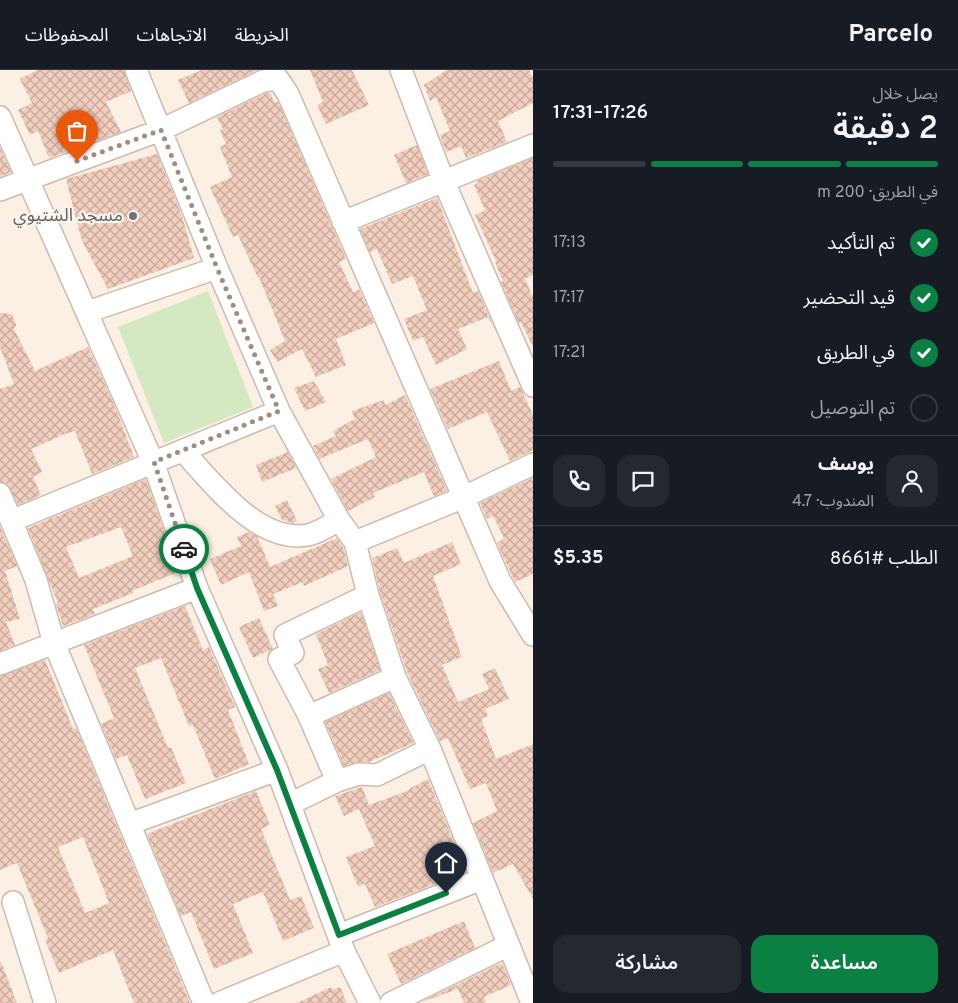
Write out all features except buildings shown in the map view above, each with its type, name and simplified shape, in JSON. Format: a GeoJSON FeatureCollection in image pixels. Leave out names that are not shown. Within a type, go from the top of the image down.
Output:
{"type":"FeatureCollection","features":[{"type":"Feature","properties":{"kind":"street"},"geometry":{"type":"LineString","coordinates":[[136,70],[217,268],[279,411],[339,520],[355,542],[368,595],[395,677],[430,749],[532,1003]]}},
{"type":"Feature","properties":{"kind":"street"},"geometry":{"type":"LineString","coordinates":[[401,70],[444,182],[533,386]]}},
{"type":"Feature","properties":{"kind":"street"},"geometry":{"type":"LineString","coordinates":[[0,190],[161,130],[263,81],[278,79],[288,94],[462,498],[500,581],[533,635]]}},
{"type":"Feature","properties":{"kind":"street"},"geometry":{"type":"LineString","coordinates":[[0,117],[26,179],[154,462],[197,588],[277,770],[341,943],[370,1003]]}},
{"type":"Feature","properties":{"kind":"street"},"geometry":{"type":"LineString","coordinates":[[343,222],[533,145]]}},
{"type":"Feature","properties":{"kind":"street"},"geometry":{"type":"LineString","coordinates":[[87,312],[217,268]]}},
{"type":"Feature","properties":{"kind":"street"},"geometry":{"type":"LineString","coordinates":[[11,522],[279,411]]}},
{"type":"Feature","properties":{"kind":"street"},"geometry":{"type":"LineString","coordinates":[[183,451],[227,498],[262,526],[287,536],[310,535],[339,520]]}},
{"type":"Feature","properties":{"kind":"street"},"geometry":{"type":"LineString","coordinates":[[355,542],[462,498],[533,464]]}},
{"type":"Feature","properties":{"kind":"street"},"geometry":{"type":"LineString","coordinates":[[0,494],[36,580],[54,643],[204,1003]]}},
{"type":"Feature","properties":{"kind":"street"},"geometry":{"type":"LineString","coordinates":[[0,664],[197,588]]}},
{"type":"Feature","properties":{"kind":"street"},"geometry":{"type":"LineString","coordinates":[[337,781],[309,716],[279,659],[293,653],[285,635],[368,595]]}},
{"type":"Feature","properties":{"kind":"street"},"geometry":{"type":"LineString","coordinates":[[309,716],[395,677]]}},
{"type":"Feature","properties":{"kind":"street"},"geometry":{"type":"LineString","coordinates":[[290,804],[337,781],[359,774],[377,775],[430,749]]}},
{"type":"Feature","properties":{"kind":"street"},"geometry":{"type":"LineString","coordinates":[[129,824],[277,770]]}},
{"type":"Feature","properties":{"kind":"street"},"geometry":{"type":"LineString","coordinates":[[219,1003],[341,943],[482,879]]}},
{"type":"Feature","properties":{"kind":"street"},"geometry":{"type":"LineString","coordinates":[[12,902],[45,1003]]}},
{"type":"Feature","properties":{"kind":"street"},"geometry":{"type":"LineString","coordinates":[[391,1003],[509,945]]}},
{"type":"Feature","properties":{"kind":"green space"},"geometry":{"type":"Polygon","coordinates":[[[208,291],[253,407],[164,443],[118,327],[208,291]]]}},
{"type":"Feature","properties":{"kind":"way so far"},"geometry":{"type":"LineString","coordinates":[[77,161],[161,130],[217,268],[279,411],[154,462],[184,549]]}},
{"type":"Feature","properties":{"kind":"place","name":"مسجد الشتيوي"},"geometry":{"type":"Point","coordinates":[133,216]}},
{"type":"Feature","properties":{"kind":"route"},"geometry":{"type":"LineString","coordinates":[[184,549],[197,588],[277,770],[339,935],[446,893]]}}]}
